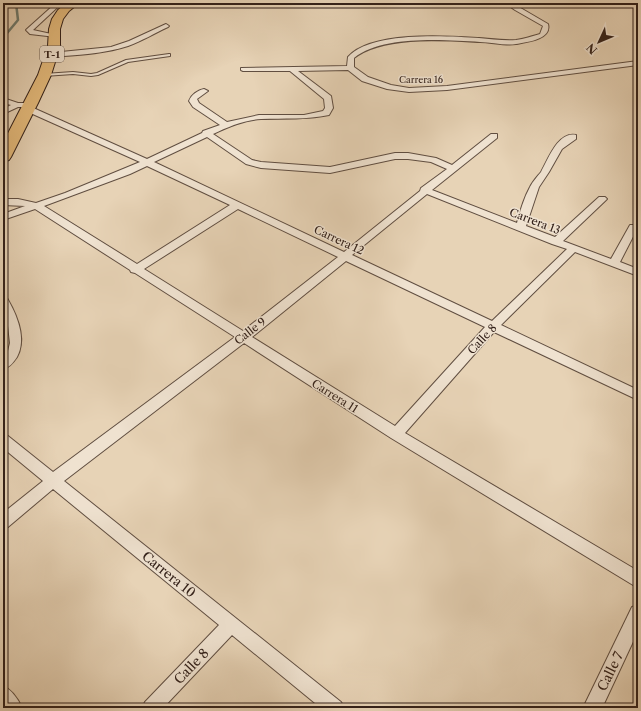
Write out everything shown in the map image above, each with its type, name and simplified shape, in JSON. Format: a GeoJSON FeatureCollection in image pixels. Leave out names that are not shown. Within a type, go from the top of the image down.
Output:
{"type":"FeatureCollection","features":[{"type":"Feature","properties":{"kind":"highway","name":"T-1"},"geometry":{"type":"LineString","coordinates":[[3,157],[26,106],[44,75],[55,44],[54,36],[56,20],[61,13],[74,3]]}},
{"type":"Feature","properties":{"kind":"street"},"geometry":{"type":"LineString","coordinates":[[54,36],[32,33],[28,30],[59,3]]}},
{"type":"Feature","properties":{"kind":"street"},"geometry":{"type":"LineString","coordinates":[[363,4],[372,3]]}},
{"type":"Feature","properties":{"kind":"street"},"geometry":{"type":"LineString","coordinates":[[243,69],[350,68],[351,57],[360,50],[376,44],[400,40],[449,38],[515,42],[542,35],[546,26],[542,22],[518,10],[508,3]]}},
{"type":"Feature","properties":{"kind":"street"},"geometry":{"type":"LineString","coordinates":[[51,55],[102,51],[115,48],[132,42],[166,26]]}},
{"type":"Feature","properties":{"kind":"street","name":"Carrera 16"},"geometry":{"type":"LineString","coordinates":[[350,68],[365,79],[390,87],[409,90],[447,88],[638,63]]}},
{"type":"Feature","properties":{"kind":"street"},"geometry":{"type":"LineString","coordinates":[[3,217],[68,195],[149,163],[206,133],[226,125],[259,117],[304,117],[326,113],[329,108],[328,98],[292,69]]}},
{"type":"Feature","properties":{"kind":"street"},"geometry":{"type":"LineString","coordinates":[[204,91],[194,98],[193,101],[226,125]]}},
{"type":"Feature","properties":{"kind":"street","name":"Carrera 12"},"geometry":{"type":"LineString","coordinates":[[3,100],[26,106],[149,163],[638,395]]}},
{"type":"Feature","properties":{"kind":"street"},"geometry":{"type":"LineString","coordinates":[[3,112],[26,106]]}},
{"type":"Feature","properties":{"kind":"street"},"geometry":{"type":"LineString","coordinates":[[206,133],[249,162],[261,165],[330,170],[395,156],[408,156],[433,160],[454,169]]}},
{"type":"Feature","properties":{"kind":"street","name":"Calle 9"},"geometry":{"type":"LineString","coordinates":[[3,522],[52,480],[242,337],[346,256],[424,190],[454,169],[494,136]]}},
{"type":"Feature","properties":{"kind":"street"},"geometry":{"type":"LineString","coordinates":[[521,228],[526,205],[535,186],[545,173],[558,148],[564,141],[573,137]]}},
{"type":"Feature","properties":{"kind":"street","name":"Carrera 13"},"geometry":{"type":"LineString","coordinates":[[424,190],[638,273]]}},
{"type":"Feature","properties":{"kind":"street"},"geometry":{"type":"LineString","coordinates":[[556,242],[602,199]]}},
{"type":"Feature","properties":{"kind":"street"},"geometry":{"type":"LineString","coordinates":[[3,202],[18,202],[37,206]]}},
{"type":"Feature","properties":{"kind":"street"},"geometry":{"type":"LineString","coordinates":[[135,270],[237,205]]}},
{"type":"Feature","properties":{"kind":"street","name":"Carrera 11"},"geometry":{"type":"LineString","coordinates":[[37,206],[135,270],[396,434],[638,580]]}},
{"type":"Feature","properties":{"kind":"street"},"geometry":{"type":"LineString","coordinates":[[614,264],[633,227]]}},
{"type":"Feature","properties":{"kind":"street","name":"Calle 8"},"geometry":{"type":"LineString","coordinates":[[396,434],[493,326],[573,249]]}},
{"type":"Feature","properties":{"kind":"street"},"geometry":{"type":"LineString","coordinates":[[3,301],[15,333],[16,348],[10,360],[3,365]]}},
{"type":"Feature","properties":{"kind":"street","name":"Carrera 10"},"geometry":{"type":"LineString","coordinates":[[3,440],[335,708]]}},
{"type":"Feature","properties":{"kind":"street","name":"Calle 7"},"geometry":{"type":"LineString","coordinates":[[592,708],[638,613]]}},
{"type":"Feature","properties":{"kind":"street","name":"Calle 8"},"geometry":{"type":"LineString","coordinates":[[151,708],[231,624]]}},
{"type":"Feature","properties":{"kind":"street"},"geometry":{"type":"LineString","coordinates":[[3,695],[14,708]]}},
{"type":"Feature","properties":{"kind":"lane"},"geometry":{"type":"LineString","coordinates":[[44,75],[73,73],[91,75],[98,74],[127,61],[169,55]]}},
{"type":"Feature","properties":{"kind":"waterway"},"geometry":{"type":"LineString","coordinates":[[3,38],[18,20],[16,3]]}}]}
